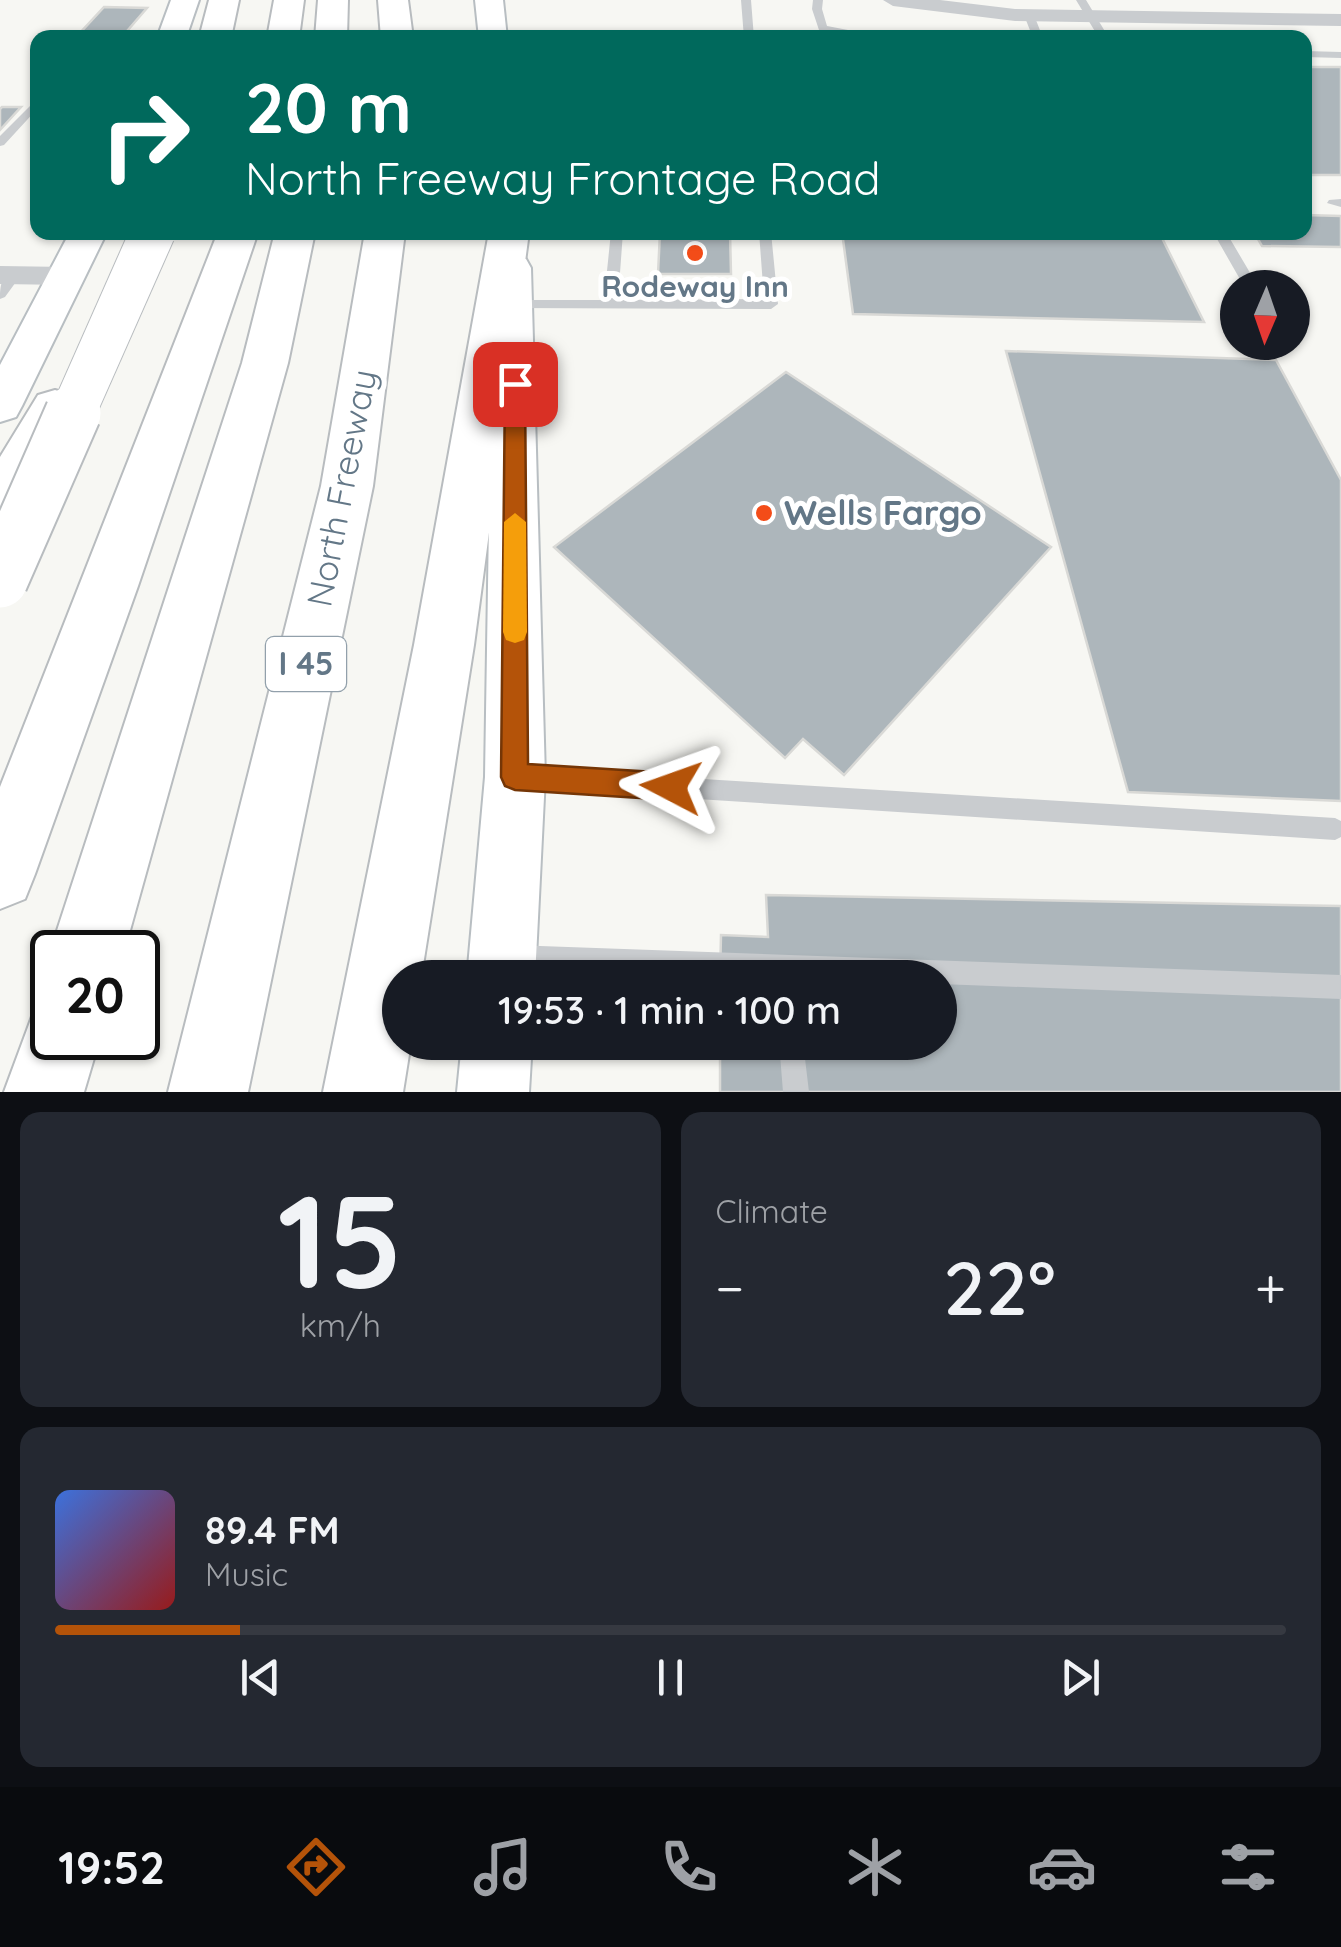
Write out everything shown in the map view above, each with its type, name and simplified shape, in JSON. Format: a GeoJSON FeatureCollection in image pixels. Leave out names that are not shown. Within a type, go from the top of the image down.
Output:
{"type":"FeatureCollection","features":[{"type":"Feature","properties":{"kind":"highway"},"geometry":{"type":"LineString","coordinates":[[217,30],[224,0]]}},
{"type":"Feature","properties":{"kind":"highway"},"geometry":{"type":"LineString","coordinates":[[331,30],[333,0]]}},
{"type":"Feature","properties":{"kind":"highway"},"geometry":{"type":"LineString","coordinates":[[0,502],[150,240]]}},
{"type":"Feature","properties":{"kind":"highway"},"geometry":{"type":"LineString","coordinates":[[0,580],[151,240]]}},
{"type":"Feature","properties":{"kind":"highway"},"geometry":{"type":"LineString","coordinates":[[0,874],[235,240]]}},
{"type":"Feature","properties":{"kind":"highway"},"geometry":{"type":"LineString","coordinates":[[95,930],[265,362],[293,240]]}},
{"type":"Feature","properties":{"kind":"highway","name":"North Freeway"},"geometry":{"type":"LineString","coordinates":[[208,1092],[347,486],[384,240]]}},
{"type":"Feature","properties":{"kind":"highway"},"geometry":{"type":"LineString","coordinates":[[363,1092],[444,646],[508,240]]}},
{"type":"Feature","properties":{"kind":"highway"},"geometry":{"type":"LineString","coordinates":[[44,1092],[54,1060]]}},
{"type":"Feature","properties":{"kind":"main road"},"geometry":{"type":"LineString","coordinates":[[174,30],[185,0]]}},
{"type":"Feature","properties":{"kind":"main road"},"geometry":{"type":"LineString","coordinates":[[489,0],[492,30]]}},
{"type":"Feature","properties":{"kind":"main road"},"geometry":{"type":"LineString","coordinates":[[0,406],[85,240]]}},
{"type":"Feature","properties":{"kind":"main road"},"geometry":{"type":"LineString","coordinates":[[502,960],[515,777],[515,305],[510,240]]}},
{"type":"Feature","properties":{"kind":"main road"},"geometry":{"type":"LineString","coordinates":[[493,1092],[495,1060]]}},
{"type":"Feature","properties":{"kind":"street"},"geometry":{"type":"LineString","coordinates":[[893,0],[1029,15],[1086,8],[1341,20]]}},
{"type":"Feature","properties":{"kind":"street"},"geometry":{"type":"LineString","coordinates":[[4,281],[68,276]]}},
{"type":"Feature","properties":{"kind":"lane"},"geometry":{"type":"LineString","coordinates":[[746,0],[748,30]]}},
{"type":"Feature","properties":{"kind":"lane"},"geometry":{"type":"LineString","coordinates":[[818,0],[823,28],[835,30]]}},
{"type":"Feature","properties":{"kind":"lane"},"geometry":{"type":"LineString","coordinates":[[1086,8],[1099,30]]}},
{"type":"Feature","properties":{"kind":"lane"},"geometry":{"type":"LineString","coordinates":[[1029,15],[1035,30]]}},
{"type":"Feature","properties":{"kind":"lane"},"geometry":{"type":"LineString","coordinates":[[1312,54],[1341,54]]}},
{"type":"Feature","properties":{"kind":"lane"},"geometry":{"type":"LineString","coordinates":[[0,143],[30,110]]}},
{"type":"Feature","properties":{"kind":"lane"},"geometry":{"type":"LineString","coordinates":[[611,305],[615,240]]}},
{"type":"Feature","properties":{"kind":"lane"},"geometry":{"type":"LineString","coordinates":[[515,305],[771,304],[766,240]]}},
{"type":"Feature","properties":{"kind":"lane"},"geometry":{"type":"LineString","coordinates":[[1225,240],[1242,270]]}},
{"type":"Feature","properties":{"kind":"lane"},"geometry":{"type":"LineString","coordinates":[[515,777],[1335,829]]}},
{"type":"Feature","properties":{"kind":"lane"},"geometry":{"type":"LineString","coordinates":[[957,977],[1341,987]]}},
{"type":"Feature","properties":{"kind":"lane"},"geometry":{"type":"LineString","coordinates":[[793,1060],[796,1092]]}},
{"type":"Feature","properties":{"kind":"building"},"geometry":{"type":"Polygon","coordinates":[[[104,7],[147,8],[128,30],[83,30],[104,7]]]}},
{"type":"Feature","properties":{"kind":"building"},"geometry":{"type":"Polygon","coordinates":[[[1312,67],[1341,67],[1341,175],[1312,175],[1312,67]]]}},
{"type":"Feature","properties":{"kind":"building"},"geometry":{"type":"Polygon","coordinates":[[[21,107],[0,130],[0,109],[21,107]]]}},
{"type":"Feature","properties":{"kind":"building"},"geometry":{"type":"Polygon","coordinates":[[[1312,215],[1341,216],[1341,247],[1262,246],[1259,240],[1312,240],[1312,215]]]}},
{"type":"Feature","properties":{"kind":"building","name":"Rodeway Inn"},"geometry":{"type":"Polygon","coordinates":[[[660,240],[730,240],[731,274],[658,274],[660,240]]]}},
{"type":"Feature","properties":{"kind":"building"},"geometry":{"type":"Polygon","coordinates":[[[843,240],[1163,240],[1204,322],[853,314],[843,240]]]}},
{"type":"Feature","properties":{"kind":"building"},"geometry":{"type":"Polygon","coordinates":[[[1006,351],[1276,360],[1341,480],[1341,801],[1128,792],[1006,351]]]}},
{"type":"Feature","properties":{"kind":"building"},"geometry":{"type":"Polygon","coordinates":[[[786,372],[1051,547],[844,775],[803,739],[785,758],[554,547],[786,372]]]}},
{"type":"Feature","properties":{"kind":"building"},"geometry":{"type":"Polygon","coordinates":[[[766,895],[1341,906],[1341,1092],[720,1092],[720,1060],[957,1060],[957,960],[720,960],[721,935],[768,937],[766,895]]]}},
{"type":"Feature","properties":{"kind":"slow traffic"},"geometry":{"type":"LineString","coordinates":[[515,522],[515,632]]}},
{"type":"Feature","properties":{"kind":"place","name":"Rodeway Inn"},"geometry":{"type":"Point","coordinates":[695,253]}},
{"type":"Feature","properties":{"kind":"place","name":"Wells Fargo"},"geometry":{"type":"Point","coordinates":[764,513]}},
{"type":"Feature","properties":{"kind":"route"},"geometry":{"type":"LineString","coordinates":[[515,384],[515,777],[671,787]]}}]}
